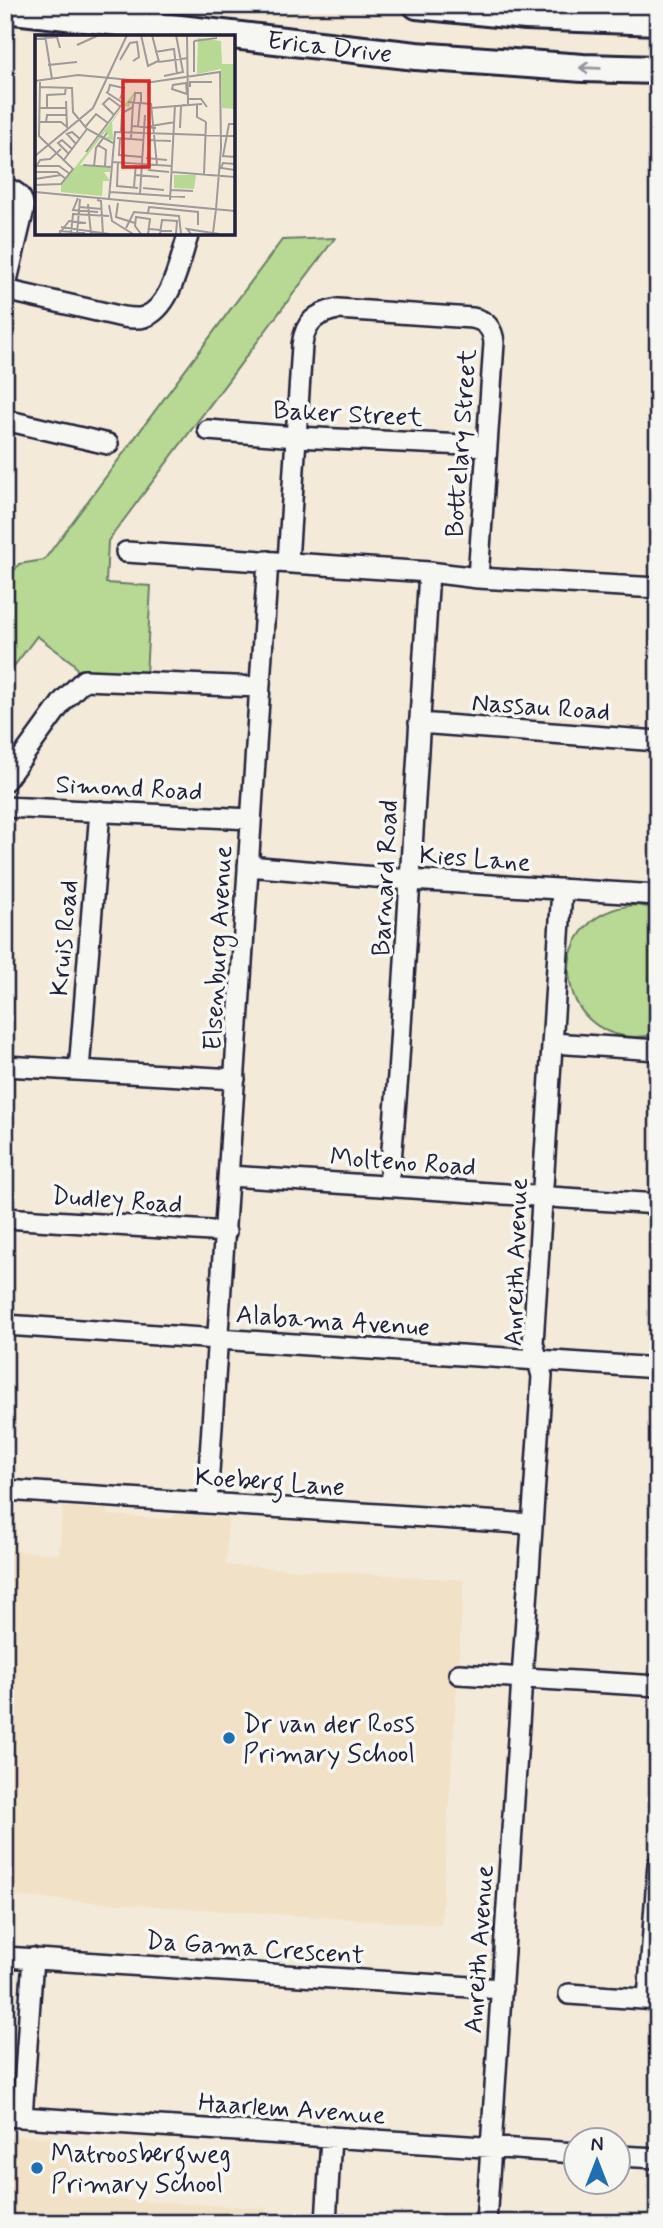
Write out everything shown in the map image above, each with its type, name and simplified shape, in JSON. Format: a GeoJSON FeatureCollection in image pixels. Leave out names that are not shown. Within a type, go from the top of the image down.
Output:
{"type":"FeatureCollection","features":[{"type":"Feature","properties":{"kind":"main road"},"geometry":{"type":"LineString","coordinates":[[417,5],[526,16],[658,21]]}},
{"type":"Feature","properties":{"kind":"main road","name":"Erica Drive"},"geometry":{"type":"LineString","coordinates":[[5,9],[232,35]]}},
{"type":"Feature","properties":{"kind":"main road","name":"Erica Drive"},"geometry":{"type":"LineString","coordinates":[[234,35],[416,56],[658,71]]}},
{"type":"Feature","properties":{"kind":"street"},"geometry":{"type":"LineString","coordinates":[[5,188],[19,195],[24,202],[5,290],[123,317],[142,318],[156,311],[167,296],[189,234]]}},
{"type":"Feature","properties":{"kind":"street","name":"Bottelary Street"},"geometry":{"type":"LineString","coordinates":[[296,437],[303,337],[304,330],[313,318],[338,309],[484,321],[492,330],[494,343],[478,578]]}},
{"type":"Feature","properties":{"kind":"street"},"geometry":{"type":"LineString","coordinates":[[5,420],[108,444]]}},
{"type":"Feature","properties":{"kind":"street","name":"Baker Street"},"geometry":{"type":"LineString","coordinates":[[208,430],[486,446]]}},
{"type":"Feature","properties":{"kind":"street"},"geometry":{"type":"LineString","coordinates":[[288,562],[296,437]]}},
{"type":"Feature","properties":{"kind":"street"},"geometry":{"type":"LineString","coordinates":[[127,552],[429,572],[478,578],[658,588]]}},
{"type":"Feature","properties":{"kind":"street","name":"Elsenburg Avenue"},"geometry":{"type":"LineString","coordinates":[[207,1503],[268,561]]}},
{"type":"Feature","properties":{"kind":"street","name":"Barnard Road"},"geometry":{"type":"LineString","coordinates":[[389,1186],[429,572]]}},
{"type":"Feature","properties":{"kind":"street"},"geometry":{"type":"LineString","coordinates":[[5,781],[63,701],[84,680],[259,687]]}},
{"type":"Feature","properties":{"kind":"street","name":"Nassau Road"},"geometry":{"type":"LineString","coordinates":[[419,723],[658,741]]}},
{"type":"Feature","properties":{"kind":"street","name":"Simond Road"},"geometry":{"type":"LineString","coordinates":[[5,807],[251,819]]}},
{"type":"Feature","properties":{"kind":"street","name":"Kruis Road"},"geometry":{"type":"LineString","coordinates":[[79,1070],[100,811]]}},
{"type":"Feature","properties":{"kind":"street","name":"Kies Lane"},"geometry":{"type":"LineString","coordinates":[[248,866],[410,880],[658,895]]}},
{"type":"Feature","properties":{"kind":"street","name":"Anreith Avenue"},"geometry":{"type":"LineString","coordinates":[[486,2223],[541,1377],[533,1343],[562,889]]}},
{"type":"Feature","properties":{"kind":"street"},"geometry":{"type":"LineString","coordinates":[[552,1043],[658,1050]]}},
{"type":"Feature","properties":{"kind":"street"},"geometry":{"type":"LineString","coordinates":[[5,1066],[235,1079]]}},
{"type":"Feature","properties":{"kind":"street","name":"Molteno Road"},"geometry":{"type":"LineString","coordinates":[[229,1176],[658,1204]]}},
{"type":"Feature","properties":{"kind":"street","name":"Dudley Road"},"geometry":{"type":"LineString","coordinates":[[5,1218],[226,1232]]}},
{"type":"Feature","properties":{"kind":"street","name":"Alabama Avenue"},"geometry":{"type":"LineString","coordinates":[[5,1325],[658,1368]]}},
{"type":"Feature","properties":{"kind":"street","name":"Koeberg Lane"},"geometry":{"type":"LineString","coordinates":[[5,1490],[532,1524]]}},
{"type":"Feature","properties":{"kind":"street"},"geometry":{"type":"LineString","coordinates":[[459,1674],[658,1686]]}},
{"type":"Feature","properties":{"kind":"street"},"geometry":{"type":"LineString","coordinates":[[569,1994],[653,1999],[658,1864]]}},
{"type":"Feature","properties":{"kind":"street","name":"Da Gama Crescent"},"geometry":{"type":"LineString","coordinates":[[5,1956],[502,1989]]}},
{"type":"Feature","properties":{"kind":"street"},"geometry":{"type":"LineString","coordinates":[[14,2116],[33,1958]]}},
{"type":"Feature","properties":{"kind":"street","name":"Haarlem Avenue"},"geometry":{"type":"LineString","coordinates":[[14,2116],[562,2152]]}},
{"type":"Feature","properties":{"kind":"street"},"geometry":{"type":"LineString","coordinates":[[326,2223],[331,2137]]}},
{"type":"Feature","properties":{"kind":"street"},"geometry":{"type":"LineString","coordinates":[[632,2157],[658,2158]]}},
{"type":"Feature","properties":{"kind":"shaded area","name":"Dr van der Ross Primary School"},"geometry":{"type":"Polygon","coordinates":[[[63,1507],[106,1510],[109,1515],[170,1519],[175,1514],[228,1518],[226,1565],[464,1580],[441,1925],[5,1896],[5,1550],[59,1554],[63,1507]]]}},
{"type":"Feature","properties":{"kind":"shaded area","name":"Matroosbergweg Primary School"},"geometry":{"type":"Polygon","coordinates":[[[5,2135],[71,2139],[69,2197],[266,2208],[265,2223],[5,2223],[5,2135]]]}},
{"type":"Feature","properties":{"kind":"green space"},"geometry":{"type":"Polygon","coordinates":[[[335,238],[108,541],[106,583],[151,586],[146,675],[79,673],[73,663],[37,636],[5,678],[5,583],[19,564],[44,560],[282,240],[335,238]]]}},
{"type":"Feature","properties":{"kind":"green space"},"geometry":{"type":"Polygon","coordinates":[[[636,905],[658,909],[658,1034],[624,1036],[597,1026],[579,1007],[570,982],[571,956],[581,932],[603,914],[636,905]]]}},
{"type":"Feature","properties":{"kind":"place","name":"Dr van der Ross Primary School"},"geometry":{"type":"Point","coordinates":[229,1738]}},
{"type":"Feature","properties":{"kind":"place","name":"Matroosbergweg Primary School"},"geometry":{"type":"Point","coordinates":[37,2168]}}]}
